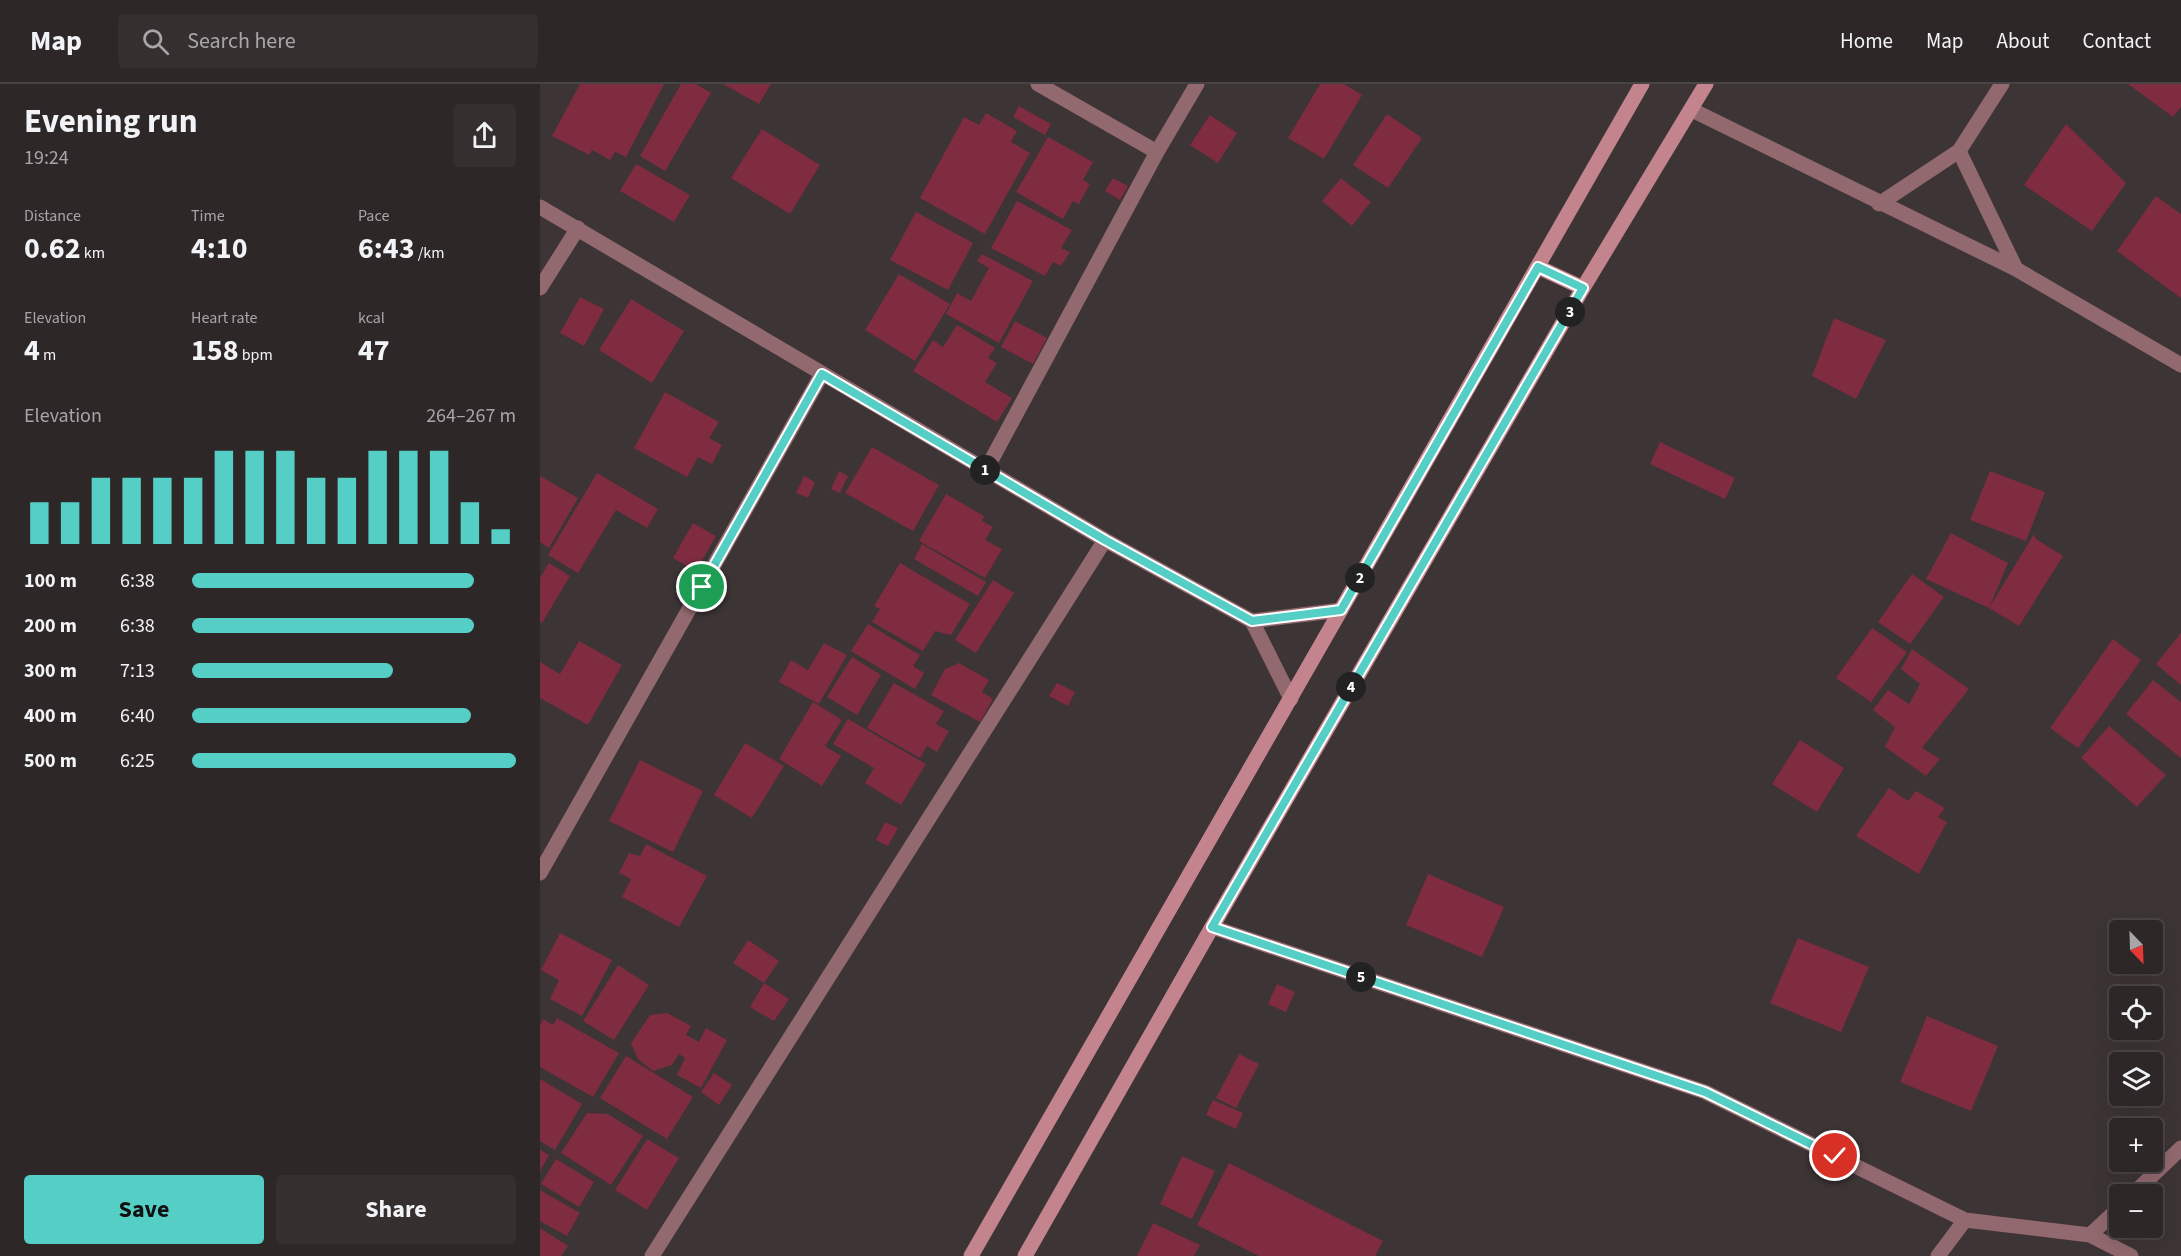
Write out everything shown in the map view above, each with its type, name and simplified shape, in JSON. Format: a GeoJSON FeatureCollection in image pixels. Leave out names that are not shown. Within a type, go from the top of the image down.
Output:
{"type":"FeatureCollection","features":[{"type":"Feature","properties":{"kind":"main road"},"geometry":{"type":"LineString","coordinates":[[971,1256],[1642,84]]}},
{"type":"Feature","properties":{"kind":"main road"},"geometry":{"type":"LineString","coordinates":[[1025,1256],[1212,927],[1583,288],[1706,84]]}},
{"type":"Feature","properties":{"kind":"main road"},"geometry":{"type":"LineString","coordinates":[[1538,267],[1583,288]]}},
{"type":"Feature","properties":{"kind":"street"},"geometry":{"type":"LineString","coordinates":[[1038,84],[1156,152]]}},
{"type":"Feature","properties":{"kind":"street"},"geometry":{"type":"LineString","coordinates":[[986,470],[1156,152],[1197,84]]}},
{"type":"Feature","properties":{"kind":"street"},"geometry":{"type":"LineString","coordinates":[[1879,204],[1959,151],[2002,84]]}},
{"type":"Feature","properties":{"kind":"street"},"geometry":{"type":"LineString","coordinates":[[1692,110],[1879,204],[2016,269],[2181,365]]}},
{"type":"Feature","properties":{"kind":"street"},"geometry":{"type":"LineString","coordinates":[[1959,151],[2016,269]]}},
{"type":"Feature","properties":{"kind":"street"},"geometry":{"type":"LineString","coordinates":[[540,207],[1105,540],[1252,621],[1291,699]]}},
{"type":"Feature","properties":{"kind":"street"},"geometry":{"type":"LineString","coordinates":[[540,288],[578,228]]}},
{"type":"Feature","properties":{"kind":"street"},"geometry":{"type":"LineString","coordinates":[[540,873],[822,374]]}},
{"type":"Feature","properties":{"kind":"street"},"geometry":{"type":"LineString","coordinates":[[652,1256],[1105,540]]}},
{"type":"Feature","properties":{"kind":"street"},"geometry":{"type":"LineString","coordinates":[[1252,621],[1341,610]]}},
{"type":"Feature","properties":{"kind":"street"},"geometry":{"type":"LineString","coordinates":[[1212,927],[1705,1092],[1965,1221],[2090,1235],[2131,1256]]}},
{"type":"Feature","properties":{"kind":"street"},"geometry":{"type":"LineString","coordinates":[[2143,1184],[2181,1148]]}},
{"type":"Feature","properties":{"kind":"street"},"geometry":{"type":"LineString","coordinates":[[2090,1235],[2109,1217]]}},
{"type":"Feature","properties":{"kind":"street"},"geometry":{"type":"LineString","coordinates":[[1938,1256],[1965,1221]]}},
{"type":"Feature","properties":{"kind":"building"},"geometry":{"type":"Polygon","coordinates":[[[580,84],[664,84],[626,157],[615,152],[610,160],[592,150],[589,155],[552,136],[580,84]]]}},
{"type":"Feature","properties":{"kind":"building"},"geometry":{"type":"Polygon","coordinates":[[[681,84],[696,84],[711,93],[665,171],[640,156],[681,84]]]}},
{"type":"Feature","properties":{"kind":"building"},"geometry":{"type":"Polygon","coordinates":[[[723,84],[771,84],[759,104],[723,84]]]}},
{"type":"Feature","properties":{"kind":"building"},"geometry":{"type":"Polygon","coordinates":[[[1320,84],[1344,84],[1362,95],[1324,159],[1288,138],[1320,84]]]}},
{"type":"Feature","properties":{"kind":"building"},"geometry":{"type":"Polygon","coordinates":[[[2128,84],[2181,84],[2181,107],[2173,117],[2128,84]]]}},
{"type":"Feature","properties":{"kind":"building"},"geometry":{"type":"Polygon","coordinates":[[[1019,106],[1051,124],[1045,135],[1013,117],[1019,106]]]}},
{"type":"Feature","properties":{"kind":"building"},"geometry":{"type":"Polygon","coordinates":[[[986,113],[1017,131],[1011,142],[1030,153],[985,234],[920,198],[964,117],[979,125],[986,113]]]}},
{"type":"Feature","properties":{"kind":"building"},"geometry":{"type":"Polygon","coordinates":[[[1387,114],[1422,138],[1388,188],[1353,165],[1387,114]]]}},
{"type":"Feature","properties":{"kind":"building"},"geometry":{"type":"Polygon","coordinates":[[[1210,115],[1237,133],[1218,163],[1190,145],[1210,115]]]}},
{"type":"Feature","properties":{"kind":"building"},"geometry":{"type":"Polygon","coordinates":[[[2066,124],[2126,183],[2092,231],[2024,185],[2066,124]]]}},
{"type":"Feature","properties":{"kind":"building"},"geometry":{"type":"Polygon","coordinates":[[[762,129],[820,165],[790,214],[731,178],[762,129]]]}},
{"type":"Feature","properties":{"kind":"building"},"geometry":{"type":"Polygon","coordinates":[[[1048,137],[1093,162],[1083,180],[1090,184],[1079,204],[1073,201],[1063,219],[1016,192],[1048,137]]]}},
{"type":"Feature","properties":{"kind":"building"},"geometry":{"type":"Polygon","coordinates":[[[636,164],[690,195],[674,222],[620,191],[636,164]]]}},
{"type":"Feature","properties":{"kind":"building"},"geometry":{"type":"Polygon","coordinates":[[[1113,178],[1128,186],[1120,200],[1105,191],[1113,178]]]}},
{"type":"Feature","properties":{"kind":"building"},"geometry":{"type":"Polygon","coordinates":[[[1341,178],[1371,202],[1352,226],[1322,201],[1341,178]]]}},
{"type":"Feature","properties":{"kind":"building"},"geometry":{"type":"Polygon","coordinates":[[[2156,196],[2181,214],[2181,298],[2117,251],[2156,196]]]}},
{"type":"Feature","properties":{"kind":"building"},"geometry":{"type":"Polygon","coordinates":[[[1017,201],[1072,230],[1061,248],[1070,252],[1061,266],[1053,262],[1045,276],[991,248],[1017,201]]]}},
{"type":"Feature","properties":{"kind":"building"},"geometry":{"type":"Polygon","coordinates":[[[916,212],[973,243],[948,290],[890,260],[916,212]]]}},
{"type":"Feature","properties":{"kind":"building"},"geometry":{"type":"Polygon","coordinates":[[[982,254],[1033,281],[999,343],[946,314],[957,293],[971,301],[989,268],[977,261],[982,254]]]}},
{"type":"Feature","properties":{"kind":"building"},"geometry":{"type":"Polygon","coordinates":[[[899,274],[950,304],[915,361],[865,330],[899,274]]]}},
{"type":"Feature","properties":{"kind":"building"},"geometry":{"type":"Polygon","coordinates":[[[580,297],[604,309],[584,346],[560,333],[580,297]]]}},
{"type":"Feature","properties":{"kind":"building"},"geometry":{"type":"Polygon","coordinates":[[[631,299],[684,331],[652,383],[599,350],[631,299]]]}},
{"type":"Feature","properties":{"kind":"building"},"geometry":{"type":"Polygon","coordinates":[[[1834,318],[1886,340],[1856,399],[1812,376],[1834,318]]]}},
{"type":"Feature","properties":{"kind":"building"},"geometry":{"type":"Polygon","coordinates":[[[1015,321],[1047,338],[1033,364],[1001,347],[1015,321]]]}},
{"type":"Feature","properties":{"kind":"building"},"geometry":{"type":"Polygon","coordinates":[[[957,325],[995,348],[988,358],[997,363],[985,382],[1012,398],[997,422],[913,371],[933,340],[943,347],[957,325]]]}},
{"type":"Feature","properties":{"kind":"building"},"geometry":{"type":"Polygon","coordinates":[[[665,392],[719,422],[709,438],[722,445],[712,464],[698,457],[687,477],[634,448],[665,392]]]}},
{"type":"Feature","properties":{"kind":"building"},"geometry":{"type":"Polygon","coordinates":[[[1660,442],[1735,478],[1725,499],[1650,464],[1660,442]]]}},
{"type":"Feature","properties":{"kind":"building"},"geometry":{"type":"Polygon","coordinates":[[[872,447],[939,485],[913,531],[845,493],[872,447]]]}},
{"type":"Feature","properties":{"kind":"building"},"geometry":{"type":"Polygon","coordinates":[[[839,471],[848,476],[840,493],[831,489],[839,471]]]}},
{"type":"Feature","properties":{"kind":"building"},"geometry":{"type":"Polygon","coordinates":[[[1990,471],[2045,492],[2026,541],[1970,520],[1990,471]]]}},
{"type":"Feature","properties":{"kind":"building"},"geometry":{"type":"Polygon","coordinates":[[[597,473],[658,509],[647,528],[616,510],[578,573],[548,555],[597,473]]]}},
{"type":"Feature","properties":{"kind":"building"},"geometry":{"type":"Polygon","coordinates":[[[540,476],[578,498],[549,548],[540,542],[540,476]]]}},
{"type":"Feature","properties":{"kind":"building"},"geometry":{"type":"Polygon","coordinates":[[[804,476],[815,482],[808,498],[796,493],[804,476]]]}},
{"type":"Feature","properties":{"kind":"building"},"geometry":{"type":"Polygon","coordinates":[[[946,494],[984,516],[982,521],[993,527],[985,540],[1002,549],[985,578],[919,541],[946,494]]]}},
{"type":"Feature","properties":{"kind":"building"},"geometry":{"type":"Polygon","coordinates":[[[693,523],[716,536],[696,571],[673,558],[693,523]]]}},
{"type":"Feature","properties":{"kind":"building"},"geometry":{"type":"Polygon","coordinates":[[[1951,533],[2008,563],[1989,608],[1926,579],[1951,533]]]}},
{"type":"Feature","properties":{"kind":"building"},"geometry":{"type":"Polygon","coordinates":[[[2034,534],[2036,539],[2063,556],[2019,626],[1989,608],[2034,534]]]}},
{"type":"Feature","properties":{"kind":"building"},"geometry":{"type":"Polygon","coordinates":[[[922,544],[986,582],[978,596],[914,559],[922,544]]]}},
{"type":"Feature","properties":{"kind":"building"},"geometry":{"type":"Polygon","coordinates":[[[549,563],[570,576],[542,623],[540,622],[540,578],[549,563]]]}},
{"type":"Feature","properties":{"kind":"building"},"geometry":{"type":"Polygon","coordinates":[[[900,563],[970,604],[951,635],[935,631],[923,651],[872,622],[880,609],[874,606],[900,563]]]}},
{"type":"Feature","properties":{"kind":"building"},"geometry":{"type":"Polygon","coordinates":[[[1912,574],[1944,597],[1910,644],[1878,622],[1912,574]]]}},
{"type":"Feature","properties":{"kind":"building"},"geometry":{"type":"Polygon","coordinates":[[[993,580],[1014,593],[976,653],[955,640],[993,580]]]}},
{"type":"Feature","properties":{"kind":"building"},"geometry":{"type":"Polygon","coordinates":[[[868,624],[920,655],[913,666],[924,673],[915,689],[851,651],[868,624]]]}},
{"type":"Feature","properties":{"kind":"building"},"geometry":{"type":"Polygon","coordinates":[[[1872,628],[1907,652],[1871,702],[1836,678],[1872,628]]]}},
{"type":"Feature","properties":{"kind":"building"},"geometry":{"type":"Polygon","coordinates":[[[2181,633],[2181,685],[2156,664],[2181,633]]]}},
{"type":"Feature","properties":{"kind":"building"},"geometry":{"type":"Polygon","coordinates":[[[2113,639],[2141,660],[2078,748],[2050,728],[2113,639]]]}},
{"type":"Feature","properties":{"kind":"building"},"geometry":{"type":"Polygon","coordinates":[[[579,641],[622,665],[588,725],[540,698],[540,662],[560,674],[579,641]]]}},
{"type":"Feature","properties":{"kind":"building"},"geometry":{"type":"Polygon","coordinates":[[[824,643],[847,655],[819,704],[779,682],[791,660],[808,670],[824,643]]]}},
{"type":"Feature","properties":{"kind":"building"},"geometry":{"type":"Polygon","coordinates":[[[1912,649],[1969,689],[1922,748],[1940,759],[1926,776],[1885,747],[1895,727],[1873,710],[1888,690],[1909,704],[1920,684],[1901,669],[1912,649]]]}},
{"type":"Feature","properties":{"kind":"building"},"geometry":{"type":"Polygon","coordinates":[[[852,657],[881,675],[857,715],[827,697],[852,657]]]}},
{"type":"Feature","properties":{"kind":"building"},"geometry":{"type":"Polygon","coordinates":[[[959,663],[989,680],[982,692],[993,699],[980,722],[931,695],[945,669],[959,663]]]}},
{"type":"Feature","properties":{"kind":"building"},"geometry":{"type":"Polygon","coordinates":[[[2153,680],[2181,702],[2181,758],[2126,714],[2153,680]]]}},
{"type":"Feature","properties":{"kind":"building"},"geometry":{"type":"Polygon","coordinates":[[[894,683],[944,711],[936,724],[949,731],[937,752],[927,746],[920,758],[867,728],[894,683]]]}},
{"type":"Feature","properties":{"kind":"building"},"geometry":{"type":"Polygon","coordinates":[[[1057,683],[1075,692],[1068,706],[1049,696],[1057,683]]]}},
{"type":"Feature","properties":{"kind":"building"},"geometry":{"type":"Polygon","coordinates":[[[813,702],[842,720],[825,746],[841,756],[822,786],[779,759],[813,702]]]}},
{"type":"Feature","properties":{"kind":"building"},"geometry":{"type":"Polygon","coordinates":[[[848,719],[926,764],[901,805],[865,783],[874,768],[833,744],[848,719]]]}},
{"type":"Feature","properties":{"kind":"building"},"geometry":{"type":"Polygon","coordinates":[[[2109,726],[2166,775],[2137,807],[2081,758],[2109,726]]]}},
{"type":"Feature","properties":{"kind":"building"},"geometry":{"type":"Polygon","coordinates":[[[1800,740],[1844,768],[1817,812],[1772,784],[1800,740]]]}},
{"type":"Feature","properties":{"kind":"building"},"geometry":{"type":"Polygon","coordinates":[[[745,743],[784,766],[752,818],[714,795],[745,743]]]}},
{"type":"Feature","properties":{"kind":"building"},"geometry":{"type":"Polygon","coordinates":[[[640,760],[703,791],[673,852],[609,821],[640,760]]]}},
{"type":"Feature","properties":{"kind":"building"},"geometry":{"type":"Polygon","coordinates":[[[1889,788],[1908,801],[1916,791],[1945,808],[1938,817],[1947,822],[1919,874],[1856,836],[1889,788]]]}},
{"type":"Feature","properties":{"kind":"building"},"geometry":{"type":"Polygon","coordinates":[[[885,822],[898,828],[888,846],[876,840],[885,822]]]}},
{"type":"Feature","properties":{"kind":"building"},"geometry":{"type":"Polygon","coordinates":[[[646,844],[707,876],[679,927],[622,897],[631,879],[619,873],[629,853],[640,856],[646,844]]]}},
{"type":"Feature","properties":{"kind":"building"},"geometry":{"type":"Polygon","coordinates":[[[1428,874],[1504,907],[1482,957],[1406,925],[1428,874]]]}},
{"type":"Feature","properties":{"kind":"building"},"geometry":{"type":"Polygon","coordinates":[[[560,933],[612,960],[582,1016],[550,999],[559,980],[541,970],[560,933]]]}},
{"type":"Feature","properties":{"kind":"building"},"geometry":{"type":"Polygon","coordinates":[[[1798,938],[1869,967],[1841,1032],[1770,1003],[1798,938]]]}},
{"type":"Feature","properties":{"kind":"building"},"geometry":{"type":"Polygon","coordinates":[[[748,940],[779,961],[764,983],[733,963],[748,940]]]}},
{"type":"Feature","properties":{"kind":"building"},"geometry":{"type":"Polygon","coordinates":[[[618,965],[649,985],[614,1040],[583,1021],[618,965]]]}},
{"type":"Feature","properties":{"kind":"building"},"geometry":{"type":"Polygon","coordinates":[[[764,983],[789,999],[774,1021],[750,1007],[764,983]]]}},
{"type":"Feature","properties":{"kind":"building"},"geometry":{"type":"Polygon","coordinates":[[[1277,984],[1295,992],[1286,1012],[1268,1004],[1277,984]]]}},
{"type":"Feature","properties":{"kind":"building"},"geometry":{"type":"Polygon","coordinates":[[[667,1013],[691,1026],[686,1035],[699,1042],[706,1028],[727,1040],[701,1088],[677,1075],[685,1058],[679,1054],[672,1065],[653,1071],[638,1059],[631,1043],[650,1015],[667,1013]]]}},
{"type":"Feature","properties":{"kind":"building"},"geometry":{"type":"Polygon","coordinates":[[[1927,1016],[1998,1046],[1971,1111],[1900,1082],[1927,1016]]]}},
{"type":"Feature","properties":{"kind":"building"},"geometry":{"type":"Polygon","coordinates":[[[557,1018],[619,1053],[593,1097],[540,1067],[540,1025],[543,1019],[553,1025],[557,1018]]]}},
{"type":"Feature","properties":{"kind":"building"},"geometry":{"type":"Polygon","coordinates":[[[1239,1054],[1259,1064],[1236,1108],[1216,1098],[1239,1054]]]}},
{"type":"Feature","properties":{"kind":"building"},"geometry":{"type":"Polygon","coordinates":[[[626,1056],[693,1097],[667,1139],[600,1098],[626,1056]]]}},
{"type":"Feature","properties":{"kind":"building"},"geometry":{"type":"Polygon","coordinates":[[[714,1073],[732,1085],[719,1105],[701,1092],[714,1073]]]}},
{"type":"Feature","properties":{"kind":"building"},"geometry":{"type":"Polygon","coordinates":[[[540,1079],[582,1104],[555,1150],[540,1141],[540,1079]]]}},
{"type":"Feature","properties":{"kind":"building"},"geometry":{"type":"Polygon","coordinates":[[[1213,1100],[1243,1113],[1236,1129],[1206,1115],[1213,1100]]]}},
{"type":"Feature","properties":{"kind":"building"},"geometry":{"type":"Polygon","coordinates":[[[587,1113],[608,1114],[643,1136],[611,1185],[561,1153],[587,1113]]]}},
{"type":"Feature","properties":{"kind":"building"},"geometry":{"type":"Polygon","coordinates":[[[647,1139],[679,1158],[647,1210],[615,1190],[647,1139]]]}},
{"type":"Feature","properties":{"kind":"building"},"geometry":{"type":"Polygon","coordinates":[[[540,1150],[549,1155],[540,1171],[540,1150]]]}},
{"type":"Feature","properties":{"kind":"building"},"geometry":{"type":"Polygon","coordinates":[[[1182,1156],[1215,1171],[1192,1219],[1160,1204],[1182,1156]]]}},
{"type":"Feature","properties":{"kind":"building"},"geometry":{"type":"Polygon","coordinates":[[[556,1159],[594,1182],[579,1207],[541,1184],[556,1159]]]}},
{"type":"Feature","properties":{"kind":"building"},"geometry":{"type":"Polygon","coordinates":[[[1229,1163],[1383,1241],[1375,1256],[1259,1256],[1197,1225],[1229,1163]]]}},
{"type":"Feature","properties":{"kind":"building"},"geometry":{"type":"Polygon","coordinates":[[[540,1190],[580,1213],[567,1236],[540,1221],[540,1190]]]}},
{"type":"Feature","properties":{"kind":"building"},"geometry":{"type":"Polygon","coordinates":[[[1153,1223],[1200,1245],[1194,1256],[1137,1256],[1153,1223]]]}},
{"type":"Feature","properties":{"kind":"building"},"geometry":{"type":"Polygon","coordinates":[[[540,1228],[568,1246],[561,1256],[540,1256],[540,1228]]]}},
{"type":"Feature","properties":{"kind":"route"},"geometry":{"type":"LineString","coordinates":[[702,587],[822,374],[1105,540],[1252,621],[1341,610],[1538,267],[1583,288],[1212,927],[1705,1092],[1835,1156]]}}]}
